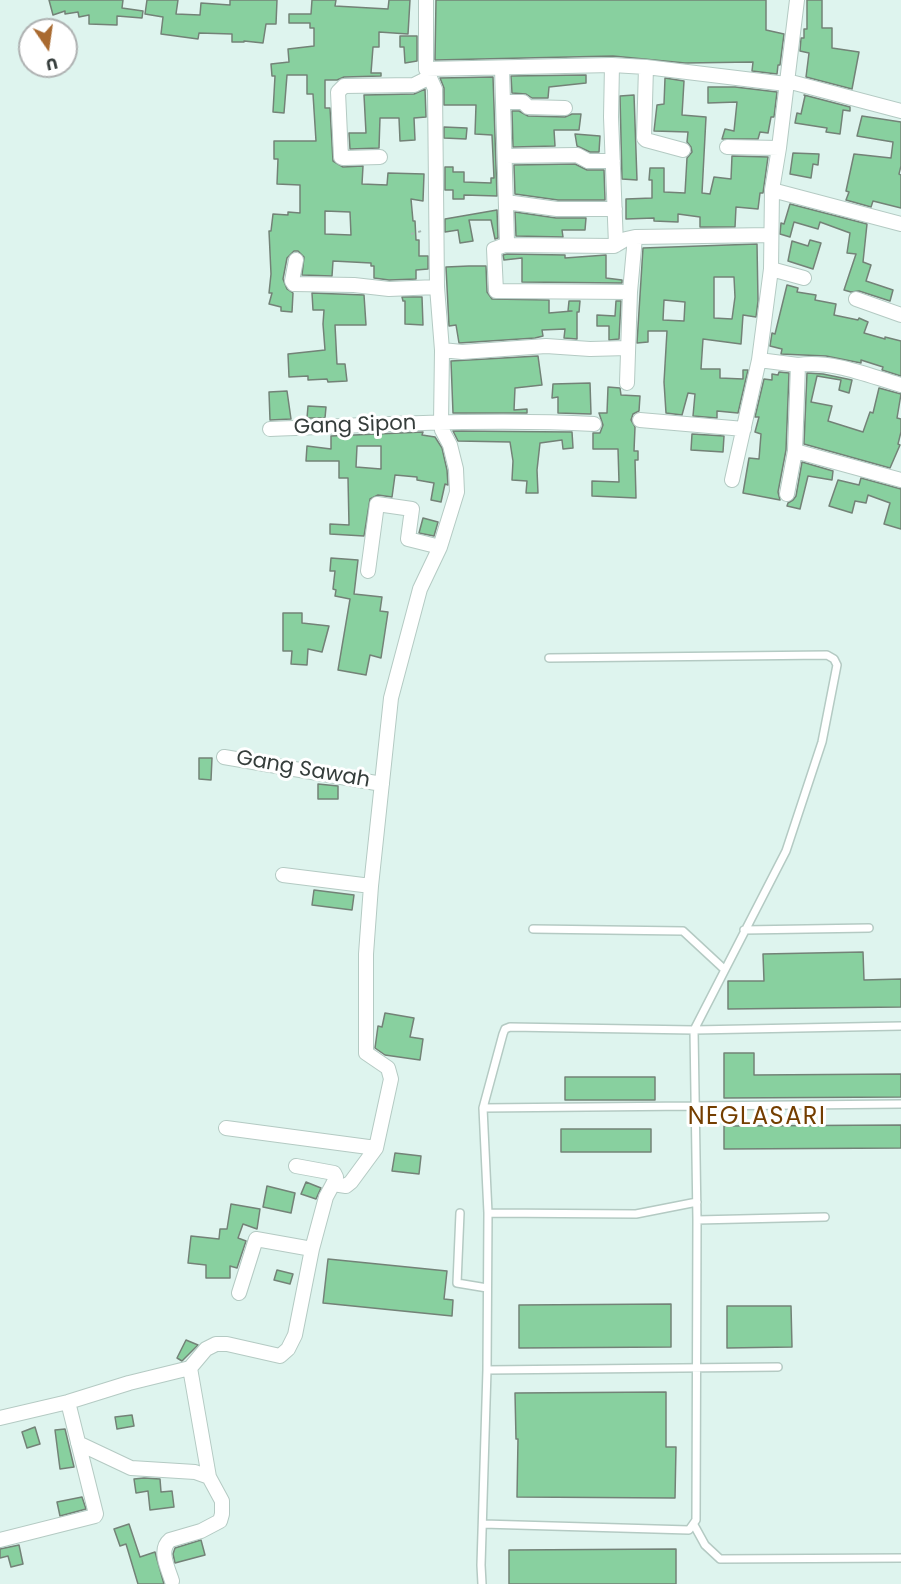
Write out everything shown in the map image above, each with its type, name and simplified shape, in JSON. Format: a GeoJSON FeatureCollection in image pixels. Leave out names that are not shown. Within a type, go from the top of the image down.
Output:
{"type":"FeatureCollection","features":[{"type":"Feature","properties":{"kind":"street"},"geometry":{"type":"LineString","coordinates":[[333,1184],[346,1186],[351,1182],[376,1148],[392,1079],[388,1068],[366,1053],[366,954],[391,698],[420,589],[440,547],[457,492],[456,469],[441,423],[442,350],[437,287],[435,89],[428,73],[426,0]]}},
{"type":"Feature","properties":{"kind":"street"},"geometry":{"type":"LineString","coordinates":[[732,480],[759,360],[771,269],[772,190],[780,148],[797,0]]}},
{"type":"Feature","properties":{"kind":"street"},"geometry":{"type":"LineString","coordinates":[[380,157],[343,158],[341,156],[338,92],[345,86],[414,85],[428,73],[502,68],[612,65],[646,67],[787,83],[901,111]]}},
{"type":"Feature","properties":{"kind":"street"},"geometry":{"type":"LineString","coordinates":[[612,65],[616,245]]}},
{"type":"Feature","properties":{"kind":"street"},"geometry":{"type":"LineString","coordinates":[[646,67],[644,138],[683,150]]}},
{"type":"Feature","properties":{"kind":"street"},"geometry":{"type":"LineString","coordinates":[[502,68],[507,242],[505,245]]}},
{"type":"Feature","properties":{"kind":"street"},"geometry":{"type":"LineString","coordinates":[[504,102],[523,102],[528,107],[565,108]]}},
{"type":"Feature","properties":{"kind":"street"},"geometry":{"type":"LineString","coordinates":[[728,147],[780,148]]}},
{"type":"Feature","properties":{"kind":"street"},"geometry":{"type":"LineString","coordinates":[[505,156],[576,155],[588,161],[613,161]]}},
{"type":"Feature","properties":{"kind":"street"},"geometry":{"type":"LineString","coordinates":[[772,190],[901,224]]}},
{"type":"Feature","properties":{"kind":"street"},"geometry":{"type":"LineString","coordinates":[[506,202],[557,209],[615,209]]}},
{"type":"Feature","properties":{"kind":"street"},"geometry":{"type":"LineString","coordinates":[[630,292],[498,292],[495,288],[494,249],[505,245],[616,245],[635,237],[771,235]]}},
{"type":"Feature","properties":{"kind":"street"},"geometry":{"type":"LineString","coordinates":[[627,383],[630,292],[635,237]]}},
{"type":"Feature","properties":{"kind":"street"},"geometry":{"type":"LineString","coordinates":[[296,260],[292,281],[294,284],[354,285],[389,289],[437,287]]}},
{"type":"Feature","properties":{"kind":"street"},"geometry":{"type":"LineString","coordinates":[[771,269],[804,278]]}},
{"type":"Feature","properties":{"kind":"street"},"geometry":{"type":"LineString","coordinates":[[856,299],[901,315]]}},
{"type":"Feature","properties":{"kind":"street"},"geometry":{"type":"LineString","coordinates":[[442,350],[462,352],[546,346],[590,349],[628,348]]}},
{"type":"Feature","properties":{"kind":"street"},"geometry":{"type":"LineString","coordinates":[[759,360],[798,365],[811,363],[846,369],[901,385]]}},
{"type":"Feature","properties":{"kind":"street"},"geometry":{"type":"LineString","coordinates":[[787,494],[795,451],[798,365]]}},
{"type":"Feature","properties":{"kind":"street"},"geometry":{"type":"LineString","coordinates":[[640,420],[744,429]]}},
{"type":"Feature","properties":{"kind":"street","name":"Gang Sipon"},"geometry":{"type":"LineString","coordinates":[[270,429],[441,423],[594,424]]}},
{"type":"Feature","properties":{"kind":"street"},"geometry":{"type":"LineString","coordinates":[[795,451],[901,480]]}},
{"type":"Feature","properties":{"kind":"street"},"geometry":{"type":"LineString","coordinates":[[368,571],[377,504],[412,509],[408,539],[440,547]]}},
{"type":"Feature","properties":{"kind":"street","name":"Gang Sawah"},"geometry":{"type":"LineString","coordinates":[[224,757],[382,784]]}},
{"type":"Feature","properties":{"kind":"street"},"geometry":{"type":"LineString","coordinates":[[283,875],[371,886]]}},
{"type":"Feature","properties":{"kind":"street"},"geometry":{"type":"LineString","coordinates":[[226,1128],[376,1148]]}},
{"type":"Feature","properties":{"kind":"street"},"geometry":{"type":"LineString","coordinates":[[0,1418],[68,1402],[129,1383],[190,1368],[206,1349],[216,1344],[227,1344],[280,1356],[288,1349],[295,1335],[312,1249],[326,1197],[336,1178],[334,1173],[296,1166]]}},
{"type":"Feature","properties":{"kind":"street"},"geometry":{"type":"LineString","coordinates":[[239,1293],[256,1239],[312,1249]]}},
{"type":"Feature","properties":{"kind":"street"},"geometry":{"type":"LineString","coordinates":[[172,1581],[164,1554],[166,1543],[201,1531],[220,1521],[222,1514],[222,1501],[209,1477],[190,1368]]}},
{"type":"Feature","properties":{"kind":"street"},"geometry":{"type":"LineString","coordinates":[[0,1540],[95,1516],[96,1509],[68,1402]]}},
{"type":"Feature","properties":{"kind":"street"},"geometry":{"type":"LineString","coordinates":[[78,1443],[131,1468],[195,1472],[209,1477]]}},
{"type":"Feature","properties":{"kind":"lane"},"geometry":{"type":"LineString","coordinates":[[483,1524],[689,1530],[694,1525],[696,1520],[697,1202],[694,1030],[786,851],[822,742],[837,665],[834,659],[827,655],[549,658]]}},
{"type":"Feature","properties":{"kind":"lane"},"geometry":{"type":"LineString","coordinates":[[744,930],[869,928]]}},
{"type":"Feature","properties":{"kind":"lane"},"geometry":{"type":"LineString","coordinates":[[533,929],[683,930],[724,969]]}},
{"type":"Feature","properties":{"kind":"lane"},"geometry":{"type":"LineString","coordinates":[[482,1584],[488,1213],[483,1108],[505,1029],[510,1027],[694,1030],[901,1026]]}},
{"type":"Feature","properties":{"kind":"lane"},"geometry":{"type":"LineString","coordinates":[[483,1108],[901,1104]]}},
{"type":"Feature","properties":{"kind":"lane"},"geometry":{"type":"LineString","coordinates":[[488,1213],[636,1214],[697,1202]]}},
{"type":"Feature","properties":{"kind":"lane"},"geometry":{"type":"LineString","coordinates":[[460,1213],[457,1283],[487,1288]]}},
{"type":"Feature","properties":{"kind":"lane"},"geometry":{"type":"LineString","coordinates":[[697,1220],[825,1217]]}},
{"type":"Feature","properties":{"kind":"lane"},"geometry":{"type":"LineString","coordinates":[[487,1370],[778,1367]]}},
{"type":"Feature","properties":{"kind":"lane"},"geometry":{"type":"LineString","coordinates":[[694,1525],[705,1545],[720,1559],[901,1558]]}},
{"type":"Feature","properties":{"kind":"building"},"geometry":{"type":"Polygon","coordinates":[[[49,0],[123,0],[122,8],[143,11],[142,18],[117,16],[117,25],[89,24],[89,15],[79,17],[78,12],[65,14],[65,11],[53,15],[49,0]]]}},
{"type":"Feature","properties":{"kind":"building"},"geometry":{"type":"Polygon","coordinates":[[[147,0],[178,0],[176,14],[200,15],[201,3],[230,5],[230,0],[277,0],[276,24],[266,24],[263,43],[232,42],[232,34],[199,33],[198,39],[161,34],[163,17],[145,14],[147,0]]]}},
{"type":"Feature","properties":{"kind":"building"},"geometry":{"type":"Polygon","coordinates":[[[312,0],[336,0],[335,6],[388,9],[389,0],[410,0],[408,34],[379,32],[379,47],[373,47],[371,73],[381,73],[381,76],[325,80],[325,108],[330,108],[333,161],[343,167],[363,166],[362,184],[387,185],[388,173],[424,174],[423,201],[411,199],[416,240],[419,240],[419,256],[428,256],[428,269],[416,270],[416,279],[389,280],[374,278],[374,266],[371,266],[371,263],[333,261],[332,276],[302,275],[304,257],[298,251],[294,251],[287,258],[283,279],[287,289],[293,293],[292,312],[281,311],[281,307],[269,304],[272,293],[269,293],[271,274],[269,231],[271,231],[273,214],[300,213],[300,185],[277,184],[278,159],[274,159],[274,141],[316,141],[313,94],[307,94],[307,75],[287,75],[284,113],[273,112],[275,76],[272,76],[271,64],[289,62],[288,49],[314,46],[314,28],[310,28],[310,23],[289,23],[289,14],[311,14],[312,0]],[[325,211],[325,234],[351,235],[350,212],[325,211]]]}},
{"type":"Feature","properties":{"kind":"building"},"geometry":{"type":"Polygon","coordinates":[[[436,0],[766,0],[766,30],[784,34],[780,65],[778,65],[777,74],[752,71],[753,62],[685,63],[613,56],[435,60],[436,0]]]}},
{"type":"Feature","properties":{"kind":"building"},"geometry":{"type":"Polygon","coordinates":[[[807,0],[822,0],[822,28],[832,28],[832,48],[859,52],[852,89],[806,77],[809,53],[800,51],[801,38],[804,38],[804,29],[807,29],[807,0]]]}},
{"type":"Feature","properties":{"kind":"building"},"geometry":{"type":"Polygon","coordinates":[[[400,36],[417,36],[417,61],[405,63],[404,47],[400,47],[400,36]]]}},
{"type":"Feature","properties":{"kind":"building"},"geometry":{"type":"Polygon","coordinates":[[[586,75],[586,83],[549,87],[548,98],[532,98],[526,94],[512,93],[511,76],[586,75]]]}},
{"type":"Feature","properties":{"kind":"building"},"geometry":{"type":"Polygon","coordinates":[[[493,77],[497,196],[464,195],[464,199],[453,199],[453,190],[445,190],[445,167],[453,167],[453,172],[464,172],[464,182],[491,183],[491,178],[494,178],[492,135],[475,134],[476,105],[444,105],[444,88],[440,78],[493,77]]]}},
{"type":"Feature","properties":{"kind":"building"},"geometry":{"type":"Polygon","coordinates":[[[665,78],[684,81],[682,115],[706,117],[702,193],[710,194],[714,177],[731,179],[732,156],[768,157],[763,193],[760,193],[758,209],[736,207],[735,227],[700,227],[700,217],[678,214],[678,222],[654,221],[654,218],[626,219],[626,199],[652,198],[650,168],[664,168],[664,192],[685,193],[687,158],[692,152],[687,142],[688,132],[654,131],[657,105],[664,104],[665,78]]]}},
{"type":"Feature","properties":{"kind":"building"},"geometry":{"type":"Polygon","coordinates":[[[708,87],[735,87],[777,92],[774,117],[771,117],[768,133],[760,132],[758,139],[722,139],[725,129],[734,131],[737,102],[708,103],[708,87]]]}},
{"type":"Feature","properties":{"kind":"building"},"geometry":{"type":"Polygon","coordinates":[[[425,89],[426,117],[414,118],[415,140],[400,141],[399,118],[380,118],[379,148],[350,149],[349,133],[366,133],[364,95],[414,94],[425,89]]]}},
{"type":"Feature","properties":{"kind":"building"},"geometry":{"type":"Polygon","coordinates":[[[634,95],[637,180],[622,179],[620,96],[634,95]]]}},
{"type":"Feature","properties":{"kind":"building"},"geometry":{"type":"Polygon","coordinates":[[[804,95],[850,107],[850,111],[843,110],[840,134],[826,132],[827,128],[795,123],[797,113],[801,114],[804,95]]]}},
{"type":"Feature","properties":{"kind":"building"},"geometry":{"type":"Polygon","coordinates":[[[512,111],[519,111],[528,116],[565,117],[581,114],[579,130],[554,130],[555,146],[513,147],[512,111]]]}},
{"type":"Feature","properties":{"kind":"building"},"geometry":{"type":"Polygon","coordinates":[[[862,116],[901,122],[899,174],[901,175],[901,208],[873,201],[871,207],[846,200],[854,154],[891,158],[893,142],[857,136],[862,116]]]}},
{"type":"Feature","properties":{"kind":"building"},"geometry":{"type":"Polygon","coordinates":[[[444,127],[467,128],[466,139],[444,138],[444,127]]]}},
{"type":"Feature","properties":{"kind":"building"},"geometry":{"type":"Polygon","coordinates":[[[575,134],[600,136],[599,152],[590,152],[577,146],[575,134]]]}},
{"type":"Feature","properties":{"kind":"building"},"geometry":{"type":"Polygon","coordinates":[[[793,153],[819,154],[818,165],[813,164],[811,178],[790,174],[793,153]]]}},
{"type":"Feature","properties":{"kind":"building"},"geometry":{"type":"Polygon","coordinates":[[[575,164],[587,170],[604,170],[605,200],[558,200],[515,194],[514,165],[575,164]]]}},
{"type":"Feature","properties":{"kind":"building"},"geometry":{"type":"Polygon","coordinates":[[[790,204],[867,224],[863,262],[871,265],[866,281],[893,290],[890,301],[859,291],[844,290],[856,254],[847,253],[850,233],[820,222],[818,229],[794,222],[790,237],[780,234],[781,223],[784,224],[790,204]]]}},
{"type":"Feature","properties":{"kind":"building"},"geometry":{"type":"Polygon","coordinates":[[[497,210],[498,238],[495,239],[491,220],[469,220],[473,241],[460,243],[458,230],[445,232],[445,219],[497,210]]]}},
{"type":"Feature","properties":{"kind":"building"},"geometry":{"type":"Polygon","coordinates":[[[515,212],[556,218],[586,218],[585,230],[562,230],[563,237],[516,236],[515,212]]]}},
{"type":"Feature","properties":{"kind":"building"},"geometry":{"type":"Polygon","coordinates":[[[810,240],[821,243],[813,269],[788,261],[792,241],[808,246],[810,240]]]}},
{"type":"Feature","properties":{"kind":"building"},"geometry":{"type":"Polygon","coordinates":[[[757,244],[756,317],[743,315],[741,344],[703,339],[701,369],[720,369],[720,378],[743,379],[743,370],[748,370],[738,413],[717,411],[717,418],[693,416],[695,394],[688,393],[682,415],[666,413],[664,382],[667,331],[648,331],[648,342],[637,343],[643,248],[757,244]],[[714,277],[714,318],[732,319],[735,297],[734,277],[714,277]],[[664,300],[663,320],[684,321],[685,302],[664,300]]]}},
{"type":"Feature","properties":{"kind":"building"},"geometry":{"type":"Polygon","coordinates":[[[503,255],[565,255],[565,258],[606,255],[606,278],[622,280],[622,283],[522,282],[522,258],[504,260],[503,255]]]}},
{"type":"Feature","properties":{"kind":"building"},"geometry":{"type":"Polygon","coordinates":[[[486,266],[487,292],[492,299],[549,300],[549,313],[572,311],[568,311],[569,301],[580,301],[579,312],[577,312],[577,339],[564,338],[565,329],[542,330],[543,336],[535,338],[459,343],[456,325],[449,326],[446,267],[486,266]]]}},
{"type":"Feature","properties":{"kind":"building"},"geometry":{"type":"Polygon","coordinates":[[[787,285],[798,288],[797,292],[816,295],[815,300],[836,304],[834,315],[858,320],[859,318],[868,322],[864,333],[901,341],[901,376],[861,360],[861,363],[826,356],[781,354],[782,349],[770,346],[787,285]]]}},
{"type":"Feature","properties":{"kind":"building"},"geometry":{"type":"Polygon","coordinates":[[[312,293],[364,295],[366,325],[335,325],[337,364],[345,364],[347,381],[308,380],[308,376],[289,377],[288,354],[325,350],[324,310],[313,310],[312,293]]]}},
{"type":"Feature","properties":{"kind":"building"},"geometry":{"type":"Polygon","coordinates":[[[402,297],[422,297],[423,325],[405,324],[405,301],[402,297]]]}},
{"type":"Feature","properties":{"kind":"building"},"geometry":{"type":"Polygon","coordinates":[[[616,301],[621,301],[619,339],[609,340],[609,326],[597,326],[597,315],[615,316],[616,301]]]}},
{"type":"Feature","properties":{"kind":"building"},"geometry":{"type":"Polygon","coordinates":[[[538,356],[542,385],[515,388],[514,410],[527,409],[527,413],[453,413],[451,361],[538,356]]]}},
{"type":"Feature","properties":{"kind":"building"},"geometry":{"type":"Polygon","coordinates":[[[779,372],[789,373],[786,450],[778,492],[780,500],[743,493],[749,458],[759,459],[761,434],[755,432],[759,417],[755,417],[764,379],[772,380],[772,374],[778,375],[779,372]]]}},
{"type":"Feature","properties":{"kind":"building"},"geometry":{"type":"Polygon","coordinates":[[[807,373],[852,380],[849,393],[839,390],[841,380],[817,376],[811,402],[832,406],[828,421],[863,432],[870,412],[873,413],[879,388],[901,394],[897,418],[901,419],[898,444],[900,445],[890,468],[804,444],[807,373]]]}},
{"type":"Feature","properties":{"kind":"building"},"geometry":{"type":"Polygon","coordinates":[[[590,383],[591,414],[558,413],[558,397],[552,398],[553,384],[590,383]]]}},
{"type":"Feature","properties":{"kind":"building"},"geometry":{"type":"Polygon","coordinates":[[[608,387],[620,388],[621,395],[640,396],[639,411],[633,414],[631,420],[635,427],[634,451],[638,451],[638,460],[635,460],[636,498],[592,496],[592,481],[619,482],[618,449],[593,449],[593,433],[600,433],[603,425],[599,413],[607,413],[608,387]]]}},
{"type":"Feature","properties":{"kind":"building"},"geometry":{"type":"Polygon","coordinates":[[[287,391],[291,419],[270,420],[269,392],[287,391]]]}},
{"type":"Feature","properties":{"kind":"building"},"geometry":{"type":"Polygon","coordinates":[[[308,406],[326,407],[325,418],[307,418],[308,406]]]}},
{"type":"Feature","properties":{"kind":"building"},"geometry":{"type":"Polygon","coordinates":[[[453,431],[572,432],[573,448],[563,449],[562,440],[540,443],[537,470],[538,493],[526,493],[527,481],[512,480],[513,461],[510,442],[458,441],[453,431]]]}},
{"type":"Feature","properties":{"kind":"building"},"geometry":{"type":"Polygon","coordinates":[[[423,432],[422,435],[435,437],[442,448],[447,470],[448,485],[445,484],[441,502],[431,500],[434,483],[417,480],[417,477],[395,475],[392,497],[378,495],[370,499],[364,536],[330,534],[330,524],[349,525],[348,478],[339,478],[339,461],[306,461],[307,446],[331,449],[331,436],[423,432]],[[357,446],[356,467],[381,469],[381,446],[357,446]]]}},
{"type":"Feature","properties":{"kind":"building"},"geometry":{"type":"Polygon","coordinates":[[[692,434],[724,436],[723,452],[691,450],[692,434]]]}},
{"type":"Feature","properties":{"kind":"building"},"geometry":{"type":"Polygon","coordinates":[[[802,462],[833,471],[832,480],[808,476],[800,509],[787,506],[796,496],[802,462]]]}},
{"type":"Feature","properties":{"kind":"building"},"geometry":{"type":"Polygon","coordinates":[[[861,478],[901,489],[901,529],[884,524],[890,503],[868,495],[866,503],[855,501],[852,513],[829,506],[838,480],[859,485],[861,478]]]}},
{"type":"Feature","properties":{"kind":"building"},"geometry":{"type":"Polygon","coordinates":[[[423,518],[438,522],[434,536],[419,533],[423,518]]]}},
{"type":"Feature","properties":{"kind":"building"},"geometry":{"type":"Polygon","coordinates":[[[331,558],[358,560],[354,594],[382,597],[380,611],[388,612],[381,658],[370,655],[366,675],[338,670],[350,599],[335,596],[336,590],[333,589],[335,571],[330,571],[331,558]]]}},
{"type":"Feature","properties":{"kind":"building"},"geometry":{"type":"Polygon","coordinates":[[[283,613],[302,613],[302,623],[329,626],[322,652],[308,649],[307,665],[291,664],[292,651],[283,651],[283,613]]]}},
{"type":"Feature","properties":{"kind":"building"},"geometry":{"type":"Polygon","coordinates":[[[199,758],[212,758],[211,780],[199,779],[199,758]]]}},
{"type":"Feature","properties":{"kind":"building"},"geometry":{"type":"Polygon","coordinates":[[[318,784],[338,786],[338,799],[318,799],[318,784]]]}},
{"type":"Feature","properties":{"kind":"building"},"geometry":{"type":"Polygon","coordinates":[[[314,890],[354,895],[352,910],[312,905],[314,890]]]}},
{"type":"Feature","properties":{"kind":"building"},"geometry":{"type":"Polygon","coordinates":[[[863,952],[864,980],[901,979],[901,1007],[728,1009],[728,981],[764,981],[763,954],[863,952]]]}},
{"type":"Feature","properties":{"kind":"building"},"geometry":{"type":"Polygon","coordinates":[[[385,1013],[414,1018],[410,1037],[423,1039],[420,1060],[385,1055],[375,1048],[378,1026],[382,1027],[385,1013]]]}},
{"type":"Feature","properties":{"kind":"building"},"geometry":{"type":"Polygon","coordinates":[[[724,1053],[754,1053],[754,1075],[901,1074],[901,1097],[724,1098],[724,1053]]]}},
{"type":"Feature","properties":{"kind":"building"},"geometry":{"type":"Polygon","coordinates":[[[565,1077],[655,1077],[655,1100],[565,1100],[565,1077]]]}},
{"type":"Feature","properties":{"kind":"building"},"geometry":{"type":"Polygon","coordinates":[[[901,1125],[901,1148],[724,1149],[724,1126],[901,1125]]]}},
{"type":"Feature","properties":{"kind":"building"},"geometry":{"type":"Polygon","coordinates":[[[561,1129],[651,1129],[651,1152],[561,1152],[561,1129]]]}},
{"type":"Feature","properties":{"kind":"building"},"geometry":{"type":"Polygon","coordinates":[[[395,1153],[421,1156],[419,1174],[392,1171],[395,1153]]]}},
{"type":"Feature","properties":{"kind":"building"},"geometry":{"type":"Polygon","coordinates":[[[306,1182],[321,1188],[316,1199],[301,1194],[306,1182]]]}},
{"type":"Feature","properties":{"kind":"building"},"geometry":{"type":"Polygon","coordinates":[[[267,1186],[295,1193],[291,1213],[263,1207],[267,1186]]]}},
{"type":"Feature","properties":{"kind":"building"},"geometry":{"type":"Polygon","coordinates":[[[231,1204],[260,1209],[257,1229],[243,1224],[238,1238],[246,1241],[237,1268],[230,1266],[230,1278],[206,1278],[206,1265],[188,1263],[191,1236],[219,1239],[220,1229],[227,1229],[231,1204]]]}},
{"type":"Feature","properties":{"kind":"building"},"geometry":{"type":"Polygon","coordinates":[[[328,1259],[447,1271],[444,1299],[453,1300],[452,1316],[323,1303],[328,1259]]]}},
{"type":"Feature","properties":{"kind":"building"},"geometry":{"type":"Polygon","coordinates":[[[277,1270],[293,1274],[290,1284],[274,1280],[277,1270]]]}},
{"type":"Feature","properties":{"kind":"building"},"geometry":{"type":"Polygon","coordinates":[[[671,1304],[671,1347],[519,1348],[519,1305],[671,1304]]]}},
{"type":"Feature","properties":{"kind":"building"},"geometry":{"type":"Polygon","coordinates":[[[727,1306],[791,1306],[792,1347],[727,1348],[727,1306]]]}},
{"type":"Feature","properties":{"kind":"building"},"geometry":{"type":"Polygon","coordinates":[[[186,1340],[198,1345],[182,1361],[177,1358],[186,1340]]]}},
{"type":"Feature","properties":{"kind":"building"},"geometry":{"type":"Polygon","coordinates":[[[666,1392],[666,1447],[676,1447],[675,1498],[517,1497],[518,1439],[516,1439],[515,1393],[666,1392]]]}},
{"type":"Feature","properties":{"kind":"building"},"geometry":{"type":"Polygon","coordinates":[[[132,1415],[134,1426],[117,1429],[115,1417],[132,1415]]]}},
{"type":"Feature","properties":{"kind":"building"},"geometry":{"type":"Polygon","coordinates":[[[35,1427],[40,1444],[27,1448],[22,1432],[35,1427]]]}},
{"type":"Feature","properties":{"kind":"building"},"geometry":{"type":"Polygon","coordinates":[[[65,1429],[74,1467],[60,1469],[55,1430],[65,1429]]]}},
{"type":"Feature","properties":{"kind":"building"},"geometry":{"type":"Polygon","coordinates":[[[134,1479],[160,1479],[161,1492],[172,1491],[174,1507],[150,1510],[148,1491],[136,1493],[134,1479]]]}},
{"type":"Feature","properties":{"kind":"building"},"geometry":{"type":"Polygon","coordinates":[[[82,1497],[86,1509],[60,1516],[57,1502],[82,1497]]]}},
{"type":"Feature","properties":{"kind":"building"},"geometry":{"type":"Polygon","coordinates":[[[129,1524],[140,1557],[155,1552],[164,1584],[138,1584],[126,1544],[120,1546],[114,1529],[129,1524]]]}},
{"type":"Feature","properties":{"kind":"building"},"geometry":{"type":"Polygon","coordinates":[[[201,1540],[205,1555],[175,1563],[173,1554],[175,1548],[201,1540]]]}},
{"type":"Feature","properties":{"kind":"building"},"geometry":{"type":"Polygon","coordinates":[[[19,1545],[23,1564],[11,1567],[8,1556],[0,1558],[0,1549],[19,1545]]]}},
{"type":"Feature","properties":{"kind":"building"},"geometry":{"type":"Polygon","coordinates":[[[676,1549],[676,1584],[509,1584],[509,1550],[676,1549]]]}},
{"type":"Feature","properties":{"kind":"district","name":"NEGLASARI"},"geometry":{"type":"Point","coordinates":[757,1118]}}]}
